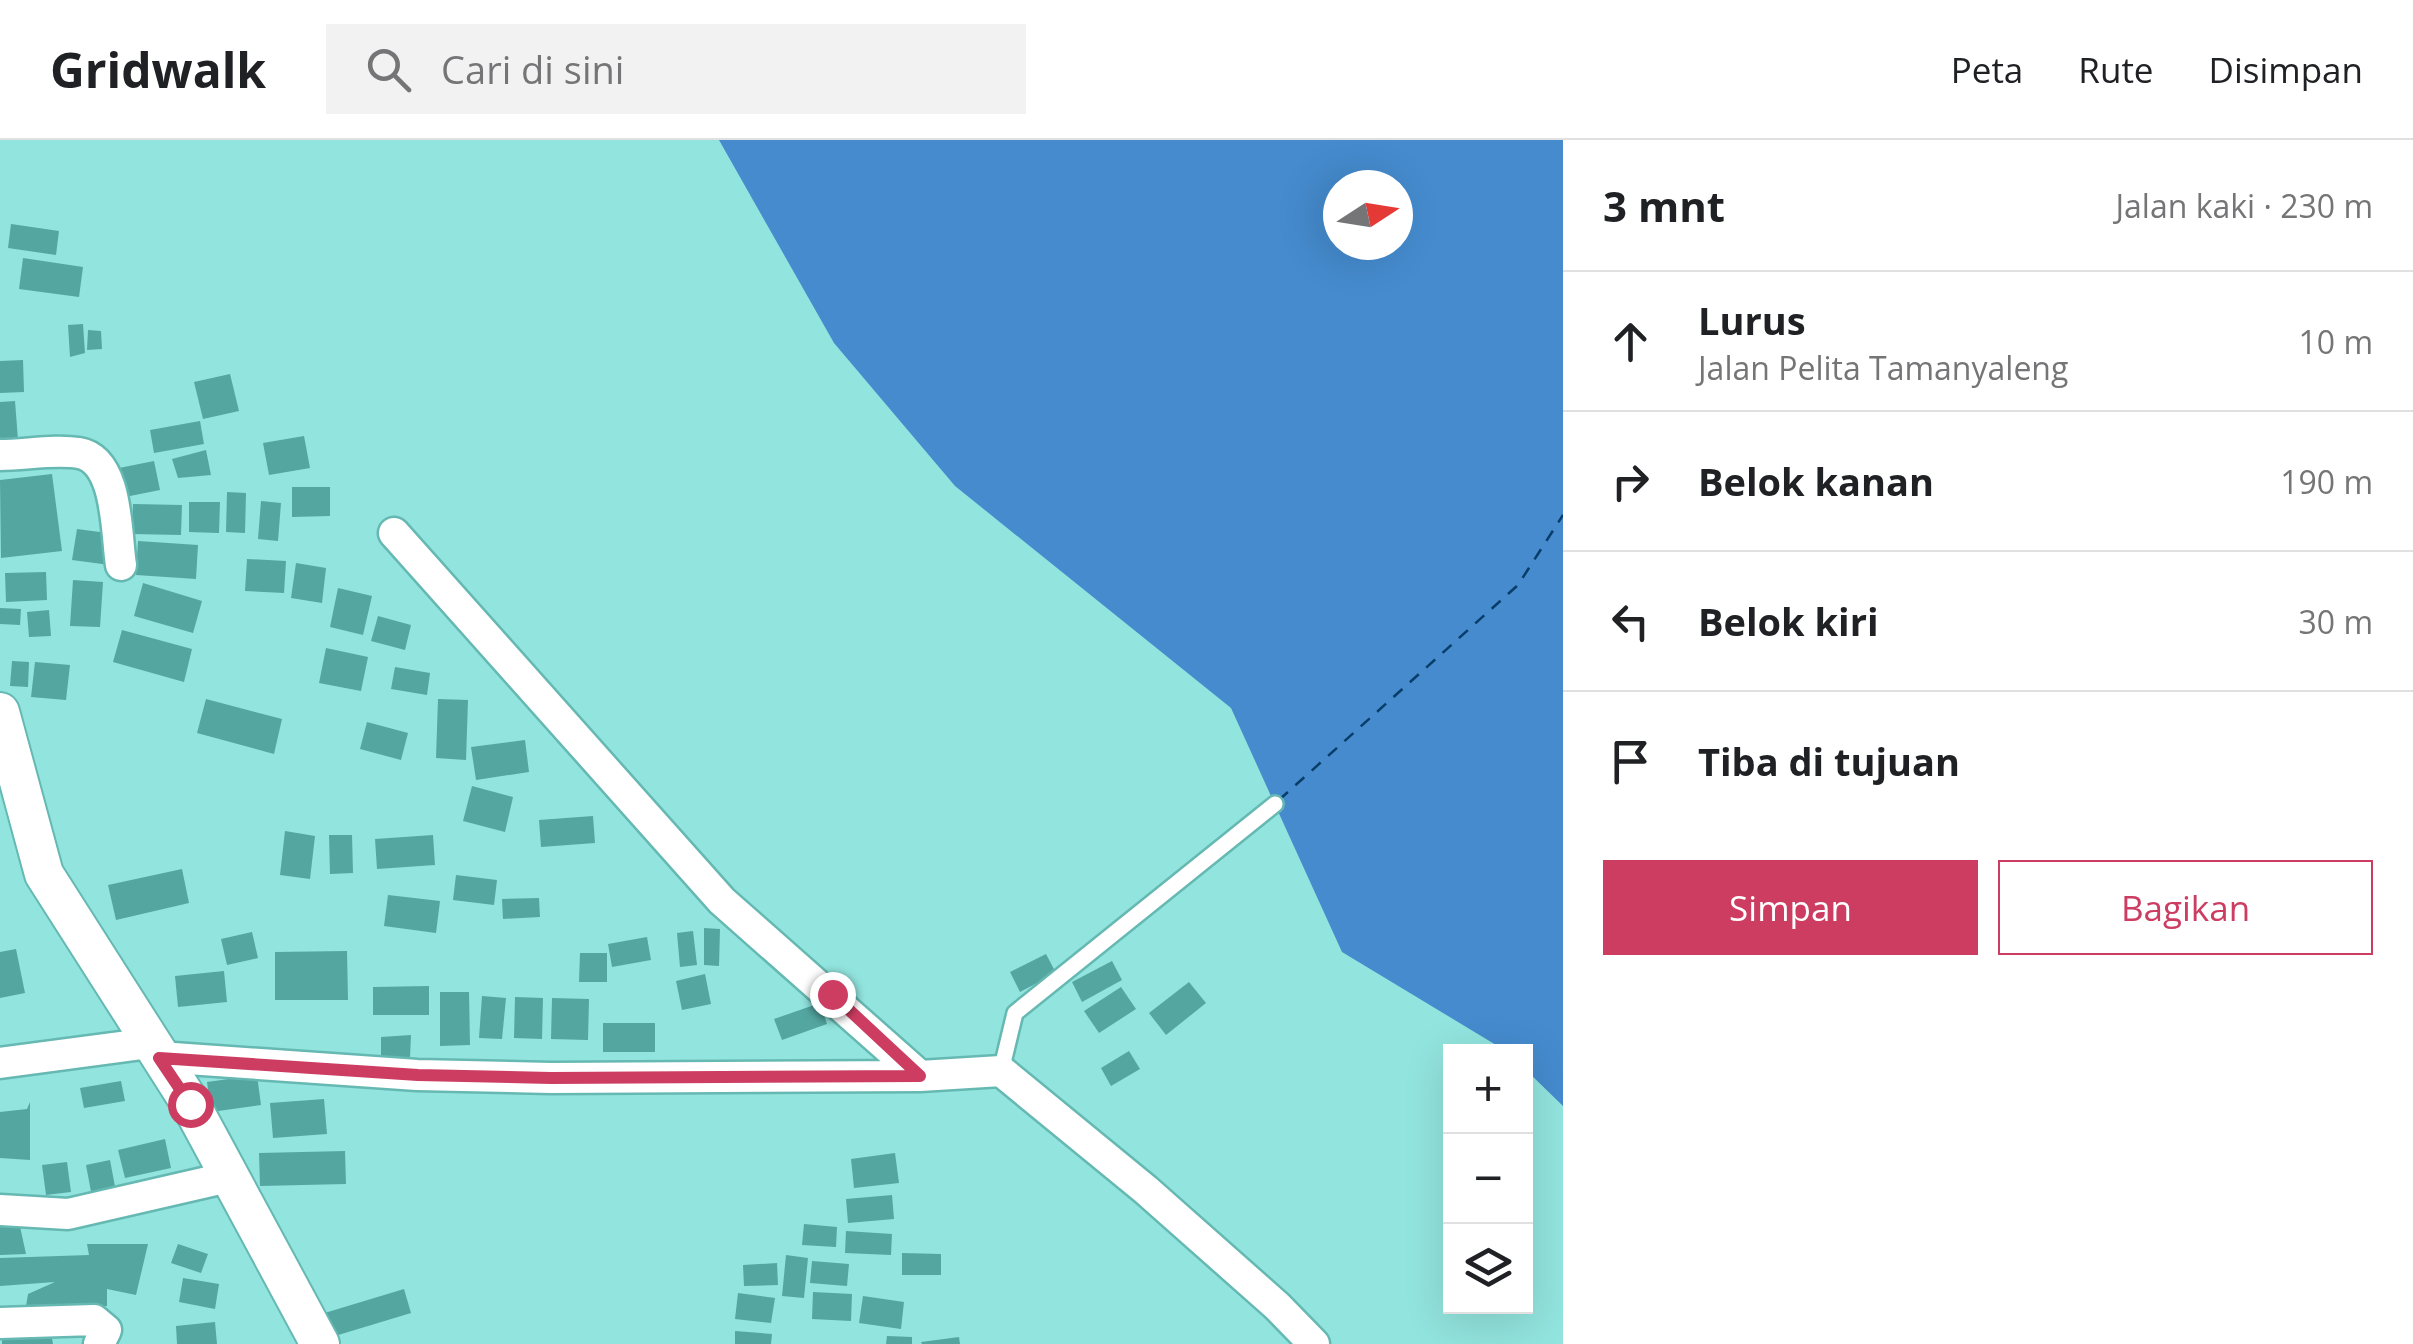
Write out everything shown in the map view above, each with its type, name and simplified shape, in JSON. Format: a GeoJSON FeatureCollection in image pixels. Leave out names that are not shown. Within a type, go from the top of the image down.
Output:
{"type":"FeatureCollection","features":[{"type":"Feature","properties":{"kind":"street"},"geometry":{"type":"LineString","coordinates":[[0,455],[82,454],[100,466],[109,484],[121,566]]}},
{"type":"Feature","properties":{"kind":"street"},"geometry":{"type":"LineString","coordinates":[[394,534],[722,901],[920,1076]]}},
{"type":"Feature","properties":{"kind":"street"},"geometry":{"type":"LineString","coordinates":[[0,712],[10,783],[44,874],[230,1177],[320,1344]]}},
{"type":"Feature","properties":{"kind":"street"},"geometry":{"type":"LineString","coordinates":[[0,1063],[155,1050],[418,1075],[920,1076],[1002,1071],[1190,1229],[1314,1344]]}},
{"type":"Feature","properties":{"kind":"street"},"geometry":{"type":"LineString","coordinates":[[0,1210],[68,1214],[230,1177]]}},
{"type":"Feature","properties":{"kind":"street"},"geometry":{"type":"LineString","coordinates":[[0,1324],[94,1320],[106,1330],[99,1344]]}},
{"type":"Feature","properties":{"kind":"lane"},"geometry":{"type":"LineString","coordinates":[[1002,1071],[1015,1012],[1275,804]]}},
{"type":"Feature","properties":{"kind":"water"},"geometry":{"type":"Polygon","coordinates":[[[719,140],[1563,140],[1563,1106],[1533,1077],[1533,1044],[1494,1044],[1342,952],[1231,708],[955,486],[834,343],[719,140]]]}},
{"type":"Feature","properties":{"kind":"building"},"geometry":{"type":"Polygon","coordinates":[[[11,224],[59,231],[56,255],[8,248],[11,224]]]}},
{"type":"Feature","properties":{"kind":"building"},"geometry":{"type":"Polygon","coordinates":[[[23,258],[83,267],[79,297],[19,289],[23,258]]]}},
{"type":"Feature","properties":{"kind":"building"},"geometry":{"type":"Polygon","coordinates":[[[83,324],[85,353],[70,357],[68,325],[83,324]]]}},
{"type":"Feature","properties":{"kind":"building"},"geometry":{"type":"Polygon","coordinates":[[[88,330],[101,331],[102,349],[87,350],[88,330]]]}},
{"type":"Feature","properties":{"kind":"building"},"geometry":{"type":"Polygon","coordinates":[[[23,360],[24,392],[0,393],[0,361],[23,360]]]}},
{"type":"Feature","properties":{"kind":"building"},"geometry":{"type":"Polygon","coordinates":[[[230,374],[239,411],[203,419],[194,382],[230,374]]]}},
{"type":"Feature","properties":{"kind":"building"},"geometry":{"type":"Polygon","coordinates":[[[15,401],[18,440],[0,441],[0,402],[15,401]]]}},
{"type":"Feature","properties":{"kind":"building"},"geometry":{"type":"Polygon","coordinates":[[[200,421],[204,444],[154,453],[150,430],[200,421]]]}},
{"type":"Feature","properties":{"kind":"building"},"geometry":{"type":"Polygon","coordinates":[[[304,436],[310,468],[269,475],[263,443],[304,436]]]}},
{"type":"Feature","properties":{"kind":"building"},"geometry":{"type":"Polygon","coordinates":[[[206,450],[211,475],[178,478],[172,459],[206,450]]]}},
{"type":"Feature","properties":{"kind":"building"},"geometry":{"type":"Polygon","coordinates":[[[154,461],[160,490],[120,498],[114,469],[154,461]]]}},
{"type":"Feature","properties":{"kind":"building"},"geometry":{"type":"Polygon","coordinates":[[[52,474],[62,551],[1,558],[0,480],[52,474]]]}},
{"type":"Feature","properties":{"kind":"building"},"geometry":{"type":"Polygon","coordinates":[[[292,487],[330,487],[330,516],[292,517],[292,487]]]}},
{"type":"Feature","properties":{"kind":"building"},"geometry":{"type":"Polygon","coordinates":[[[227,492],[246,493],[245,533],[226,532],[227,492]]]}},
{"type":"Feature","properties":{"kind":"building"},"geometry":{"type":"Polygon","coordinates":[[[261,501],[281,503],[278,541],[258,539],[261,501]]]}},
{"type":"Feature","properties":{"kind":"building"},"geometry":{"type":"Polygon","coordinates":[[[189,502],[220,502],[219,533],[189,532],[189,502]]]}},
{"type":"Feature","properties":{"kind":"building"},"geometry":{"type":"Polygon","coordinates":[[[133,504],[182,505],[181,535],[132,534],[133,504]]]}},
{"type":"Feature","properties":{"kind":"building"},"geometry":{"type":"Polygon","coordinates":[[[77,529],[115,534],[110,565],[72,560],[77,529]]]}},
{"type":"Feature","properties":{"kind":"building"},"geometry":{"type":"Polygon","coordinates":[[[138,541],[198,545],[196,579],[136,575],[138,541]]]}},
{"type":"Feature","properties":{"kind":"building"},"geometry":{"type":"Polygon","coordinates":[[[247,559],[286,561],[284,593],[245,591],[247,559]]]}},
{"type":"Feature","properties":{"kind":"building"},"geometry":{"type":"Polygon","coordinates":[[[296,563],[326,568],[322,603],[291,598],[296,563]]]}},
{"type":"Feature","properties":{"kind":"building"},"geometry":{"type":"Polygon","coordinates":[[[46,572],[47,600],[6,602],[5,573],[46,572]]]}},
{"type":"Feature","properties":{"kind":"building"},"geometry":{"type":"Polygon","coordinates":[[[73,580],[103,582],[100,627],[70,626],[73,580]]]}},
{"type":"Feature","properties":{"kind":"building"},"geometry":{"type":"Polygon","coordinates":[[[143,583],[202,601],[193,633],[134,616],[143,583]]]}},
{"type":"Feature","properties":{"kind":"building"},"geometry":{"type":"Polygon","coordinates":[[[338,588],[372,596],[363,635],[330,627],[338,588]]]}},
{"type":"Feature","properties":{"kind":"building"},"geometry":{"type":"Polygon","coordinates":[[[0,608],[21,609],[20,625],[0,624],[0,608]]]}},
{"type":"Feature","properties":{"kind":"building"},"geometry":{"type":"Polygon","coordinates":[[[49,610],[51,636],[29,637],[27,612],[49,610]]]}},
{"type":"Feature","properties":{"kind":"building"},"geometry":{"type":"Polygon","coordinates":[[[378,616],[411,625],[405,650],[371,641],[378,616]]]}},
{"type":"Feature","properties":{"kind":"building"},"geometry":{"type":"Polygon","coordinates":[[[122,630],[192,649],[184,682],[113,662],[122,630]]]}},
{"type":"Feature","properties":{"kind":"building"},"geometry":{"type":"Polygon","coordinates":[[[326,648],[368,657],[361,691],[319,683],[326,648]]]}},
{"type":"Feature","properties":{"kind":"building"},"geometry":{"type":"Polygon","coordinates":[[[12,661],[29,662],[28,687],[10,686],[12,661]]]}},
{"type":"Feature","properties":{"kind":"building"},"geometry":{"type":"Polygon","coordinates":[[[35,662],[70,665],[66,700],[31,697],[35,662]]]}},
{"type":"Feature","properties":{"kind":"building"},"geometry":{"type":"Polygon","coordinates":[[[395,667],[430,673],[427,695],[391,689],[395,667]]]}},
{"type":"Feature","properties":{"kind":"building"},"geometry":{"type":"Polygon","coordinates":[[[206,699],[282,719],[274,754],[197,733],[206,699]]]}},
{"type":"Feature","properties":{"kind":"building"},"geometry":{"type":"Polygon","coordinates":[[[438,699],[468,700],[466,760],[436,758],[438,699]]]}},
{"type":"Feature","properties":{"kind":"building"},"geometry":{"type":"Polygon","coordinates":[[[367,722],[408,733],[401,760],[360,749],[367,722]]]}},
{"type":"Feature","properties":{"kind":"building"},"geometry":{"type":"Polygon","coordinates":[[[525,740],[529,772],[476,780],[471,747],[525,740]]]}},
{"type":"Feature","properties":{"kind":"building"},"geometry":{"type":"Polygon","coordinates":[[[472,786],[513,797],[505,832],[463,821],[472,786]]]}},
{"type":"Feature","properties":{"kind":"building"},"geometry":{"type":"Polygon","coordinates":[[[593,816],[595,843],[541,847],[539,820],[593,816]]]}},
{"type":"Feature","properties":{"kind":"building"},"geometry":{"type":"Polygon","coordinates":[[[285,831],[315,836],[310,879],[280,875],[285,831]]]}},
{"type":"Feature","properties":{"kind":"building"},"geometry":{"type":"Polygon","coordinates":[[[329,835],[352,835],[353,873],[330,874],[329,835]]]}},
{"type":"Feature","properties":{"kind":"building"},"geometry":{"type":"Polygon","coordinates":[[[433,835],[435,865],[377,869],[375,839],[433,835]]]}},
{"type":"Feature","properties":{"kind":"building"},"geometry":{"type":"Polygon","coordinates":[[[182,869],[189,903],[116,920],[108,885],[182,869]]]}},
{"type":"Feature","properties":{"kind":"building"},"geometry":{"type":"Polygon","coordinates":[[[456,875],[497,880],[494,905],[453,900],[456,875]]]}},
{"type":"Feature","properties":{"kind":"building"},"geometry":{"type":"Polygon","coordinates":[[[388,895],[440,901],[436,933],[384,926],[388,895]]]}},
{"type":"Feature","properties":{"kind":"building"},"geometry":{"type":"Polygon","coordinates":[[[539,898],[540,917],[503,919],[502,899],[539,898]]]}},
{"type":"Feature","properties":{"kind":"building"},"geometry":{"type":"Polygon","coordinates":[[[704,928],[720,929],[719,966],[704,965],[704,928]]]}},
{"type":"Feature","properties":{"kind":"building"},"geometry":{"type":"Polygon","coordinates":[[[693,931],[697,965],[680,967],[677,933],[693,931]]]}},
{"type":"Feature","properties":{"kind":"building"},"geometry":{"type":"Polygon","coordinates":[[[252,932],[258,958],[227,965],[221,939],[252,932]]]}},
{"type":"Feature","properties":{"kind":"building"},"geometry":{"type":"Polygon","coordinates":[[[647,937],[651,960],[612,967],[608,944],[647,937]]]}},
{"type":"Feature","properties":{"kind":"building"},"geometry":{"type":"Polygon","coordinates":[[[16,949],[25,993],[0,998],[0,952],[16,949]]]}},
{"type":"Feature","properties":{"kind":"building"},"geometry":{"type":"Polygon","coordinates":[[[347,951],[348,1000],[275,1000],[275,952],[347,951]]]}},
{"type":"Feature","properties":{"kind":"building"},"geometry":{"type":"Polygon","coordinates":[[[580,953],[607,953],[607,982],[579,982],[580,953]]]}},
{"type":"Feature","properties":{"kind":"building"},"geometry":{"type":"Polygon","coordinates":[[[1046,954],[1056,973],[1020,992],[1010,972],[1046,954]]]}},
{"type":"Feature","properties":{"kind":"building"},"geometry":{"type":"Polygon","coordinates":[[[1112,961],[1122,980],[1082,1002],[1072,982],[1112,961]]]}},
{"type":"Feature","properties":{"kind":"building"},"geometry":{"type":"Polygon","coordinates":[[[224,971],[227,1002],[178,1007],[175,976],[224,971]]]}},
{"type":"Feature","properties":{"kind":"building"},"geometry":{"type":"Polygon","coordinates":[[[705,974],[711,1004],[682,1010],[676,981],[705,974]]]}},
{"type":"Feature","properties":{"kind":"building"},"geometry":{"type":"Polygon","coordinates":[[[1189,982],[1206,1003],[1166,1035],[1149,1013],[1189,982]]]}},
{"type":"Feature","properties":{"kind":"building"},"geometry":{"type":"Polygon","coordinates":[[[429,986],[429,1015],[373,1015],[373,987],[429,986]]]}},
{"type":"Feature","properties":{"kind":"building"},"geometry":{"type":"Polygon","coordinates":[[[1121,987],[1136,1009],[1099,1033],[1084,1011],[1121,987]]]}},
{"type":"Feature","properties":{"kind":"building"},"geometry":{"type":"Polygon","coordinates":[[[440,992],[469,992],[470,1045],[440,1046],[440,992]]]}},
{"type":"Feature","properties":{"kind":"building"},"geometry":{"type":"Polygon","coordinates":[[[482,996],[506,998],[502,1039],[479,1038],[482,996]]]}},
{"type":"Feature","properties":{"kind":"building"},"geometry":{"type":"Polygon","coordinates":[[[515,997],[543,998],[542,1039],[514,1038],[515,997]]]}},
{"type":"Feature","properties":{"kind":"building"},"geometry":{"type":"Polygon","coordinates":[[[552,998],[589,999],[588,1040],[551,1039],[552,998]]]}},
{"type":"Feature","properties":{"kind":"building"},"geometry":{"type":"Polygon","coordinates":[[[820,1003],[827,1024],[782,1040],[774,1019],[820,1003]]]}},
{"type":"Feature","properties":{"kind":"building"},"geometry":{"type":"Polygon","coordinates":[[[603,1023],[655,1023],[655,1052],[603,1052],[603,1023]]]}},
{"type":"Feature","properties":{"kind":"building"},"geometry":{"type":"Polygon","coordinates":[[[411,1035],[410,1058],[381,1057],[381,1037],[411,1035]]]}},
{"type":"Feature","properties":{"kind":"building"},"geometry":{"type":"Polygon","coordinates":[[[1129,1051],[1140,1069],[1111,1086],[1101,1068],[1129,1051]]]}},
{"type":"Feature","properties":{"kind":"building"},"geometry":{"type":"Polygon","coordinates":[[[257,1075],[261,1105],[211,1112],[207,1082],[257,1075]]]}},
{"type":"Feature","properties":{"kind":"building"},"geometry":{"type":"Polygon","coordinates":[[[121,1081],[125,1101],[84,1108],[80,1088],[121,1081]]]}},
{"type":"Feature","properties":{"kind":"building"},"geometry":{"type":"Polygon","coordinates":[[[324,1099],[327,1134],[273,1138],[270,1103],[324,1099]]]}},
{"type":"Feature","properties":{"kind":"building"},"geometry":{"type":"Polygon","coordinates":[[[30,1102],[30,1160],[0,1158],[0,1112],[27,1109],[30,1102]]]}},
{"type":"Feature","properties":{"kind":"building"},"geometry":{"type":"Polygon","coordinates":[[[165,1139],[171,1168],[125,1178],[118,1150],[165,1139]]]}},
{"type":"Feature","properties":{"kind":"building"},"geometry":{"type":"Polygon","coordinates":[[[345,1151],[346,1184],[260,1186],[259,1153],[345,1151]]]}},
{"type":"Feature","properties":{"kind":"building"},"geometry":{"type":"Polygon","coordinates":[[[895,1153],[899,1183],[854,1188],[851,1159],[895,1153]]]}},
{"type":"Feature","properties":{"kind":"building"},"geometry":{"type":"Polygon","coordinates":[[[110,1160],[116,1192],[92,1197],[86,1165],[110,1160]]]}},
{"type":"Feature","properties":{"kind":"building"},"geometry":{"type":"Polygon","coordinates":[[[67,1162],[71,1192],[46,1195],[42,1165],[67,1162]]]}},
{"type":"Feature","properties":{"kind":"building"},"geometry":{"type":"Polygon","coordinates":[[[892,1195],[894,1219],[848,1223],[846,1199],[892,1195]]]}},
{"type":"Feature","properties":{"kind":"building"},"geometry":{"type":"Polygon","coordinates":[[[0,1222],[19,1222],[26,1254],[0,1255],[0,1222]]]}},
{"type":"Feature","properties":{"kind":"building"},"geometry":{"type":"Polygon","coordinates":[[[804,1224],[837,1227],[836,1247],[802,1245],[804,1224]]]}},
{"type":"Feature","properties":{"kind":"building"},"geometry":{"type":"Polygon","coordinates":[[[846,1231],[892,1234],[891,1255],[845,1253],[846,1231]]]}},
{"type":"Feature","properties":{"kind":"building"},"geometry":{"type":"Polygon","coordinates":[[[87,1244],[148,1244],[136,1295],[107,1289],[107,1306],[69,1309],[54,1325],[26,1306],[28,1294],[55,1282],[0,1286],[0,1258],[89,1255],[87,1244]]]}},
{"type":"Feature","properties":{"kind":"building"},"geometry":{"type":"Polygon","coordinates":[[[178,1244],[208,1254],[201,1273],[171,1263],[178,1244]]]}},
{"type":"Feature","properties":{"kind":"building"},"geometry":{"type":"Polygon","coordinates":[[[902,1253],[941,1254],[941,1275],[902,1275],[902,1253]]]}},
{"type":"Feature","properties":{"kind":"building"},"geometry":{"type":"Polygon","coordinates":[[[786,1255],[808,1258],[804,1298],[782,1296],[786,1255]]]}},
{"type":"Feature","properties":{"kind":"building"},"geometry":{"type":"Polygon","coordinates":[[[812,1261],[849,1264],[847,1286],[810,1283],[812,1261]]]}},
{"type":"Feature","properties":{"kind":"building"},"geometry":{"type":"Polygon","coordinates":[[[777,1263],[778,1285],[744,1286],[743,1265],[777,1263]]]}},
{"type":"Feature","properties":{"kind":"building"},"geometry":{"type":"Polygon","coordinates":[[[183,1278],[219,1284],[215,1309],[179,1302],[183,1278]]]}},
{"type":"Feature","properties":{"kind":"building"},"geometry":{"type":"Polygon","coordinates":[[[404,1289],[411,1313],[325,1339],[318,1315],[404,1289]]]}},
{"type":"Feature","properties":{"kind":"building"},"geometry":{"type":"Polygon","coordinates":[[[813,1292],[852,1294],[851,1321],[812,1319],[813,1292]]]}},
{"type":"Feature","properties":{"kind":"building"},"geometry":{"type":"Polygon","coordinates":[[[738,1293],[775,1298],[771,1323],[735,1319],[738,1293]]]}},
{"type":"Feature","properties":{"kind":"building"},"geometry":{"type":"Polygon","coordinates":[[[863,1296],[904,1302],[901,1329],[859,1323],[863,1296]]]}},
{"type":"Feature","properties":{"kind":"building"},"geometry":{"type":"Polygon","coordinates":[[[215,1322],[217,1344],[177,1344],[176,1326],[215,1322]]]}},
{"type":"Feature","properties":{"kind":"building"},"geometry":{"type":"Polygon","coordinates":[[[735,1331],[772,1334],[771,1344],[735,1344],[735,1331]]]}},
{"type":"Feature","properties":{"kind":"building"},"geometry":{"type":"Polygon","coordinates":[[[887,1336],[912,1337],[912,1344],[886,1344],[887,1336]]]}},
{"type":"Feature","properties":{"kind":"building"},"geometry":{"type":"Polygon","coordinates":[[[959,1337],[960,1344],[921,1342],[959,1337]]]}},
{"type":"Feature","properties":{"kind":"building"},"geometry":{"type":"Polygon","coordinates":[[[52,1338],[53,1344],[2,1344],[2,1340],[52,1338]]]}},
{"type":"Feature","properties":{"kind":"ferry route"},"geometry":{"type":"LineString","coordinates":[[1279,800],[1518,585],[1563,515]]}},
{"type":"Feature","properties":{"kind":"route"},"geometry":{"type":"LineString","coordinates":[[190,1104],[159,1058],[418,1075],[920,1076],[832,994]]}}]}
